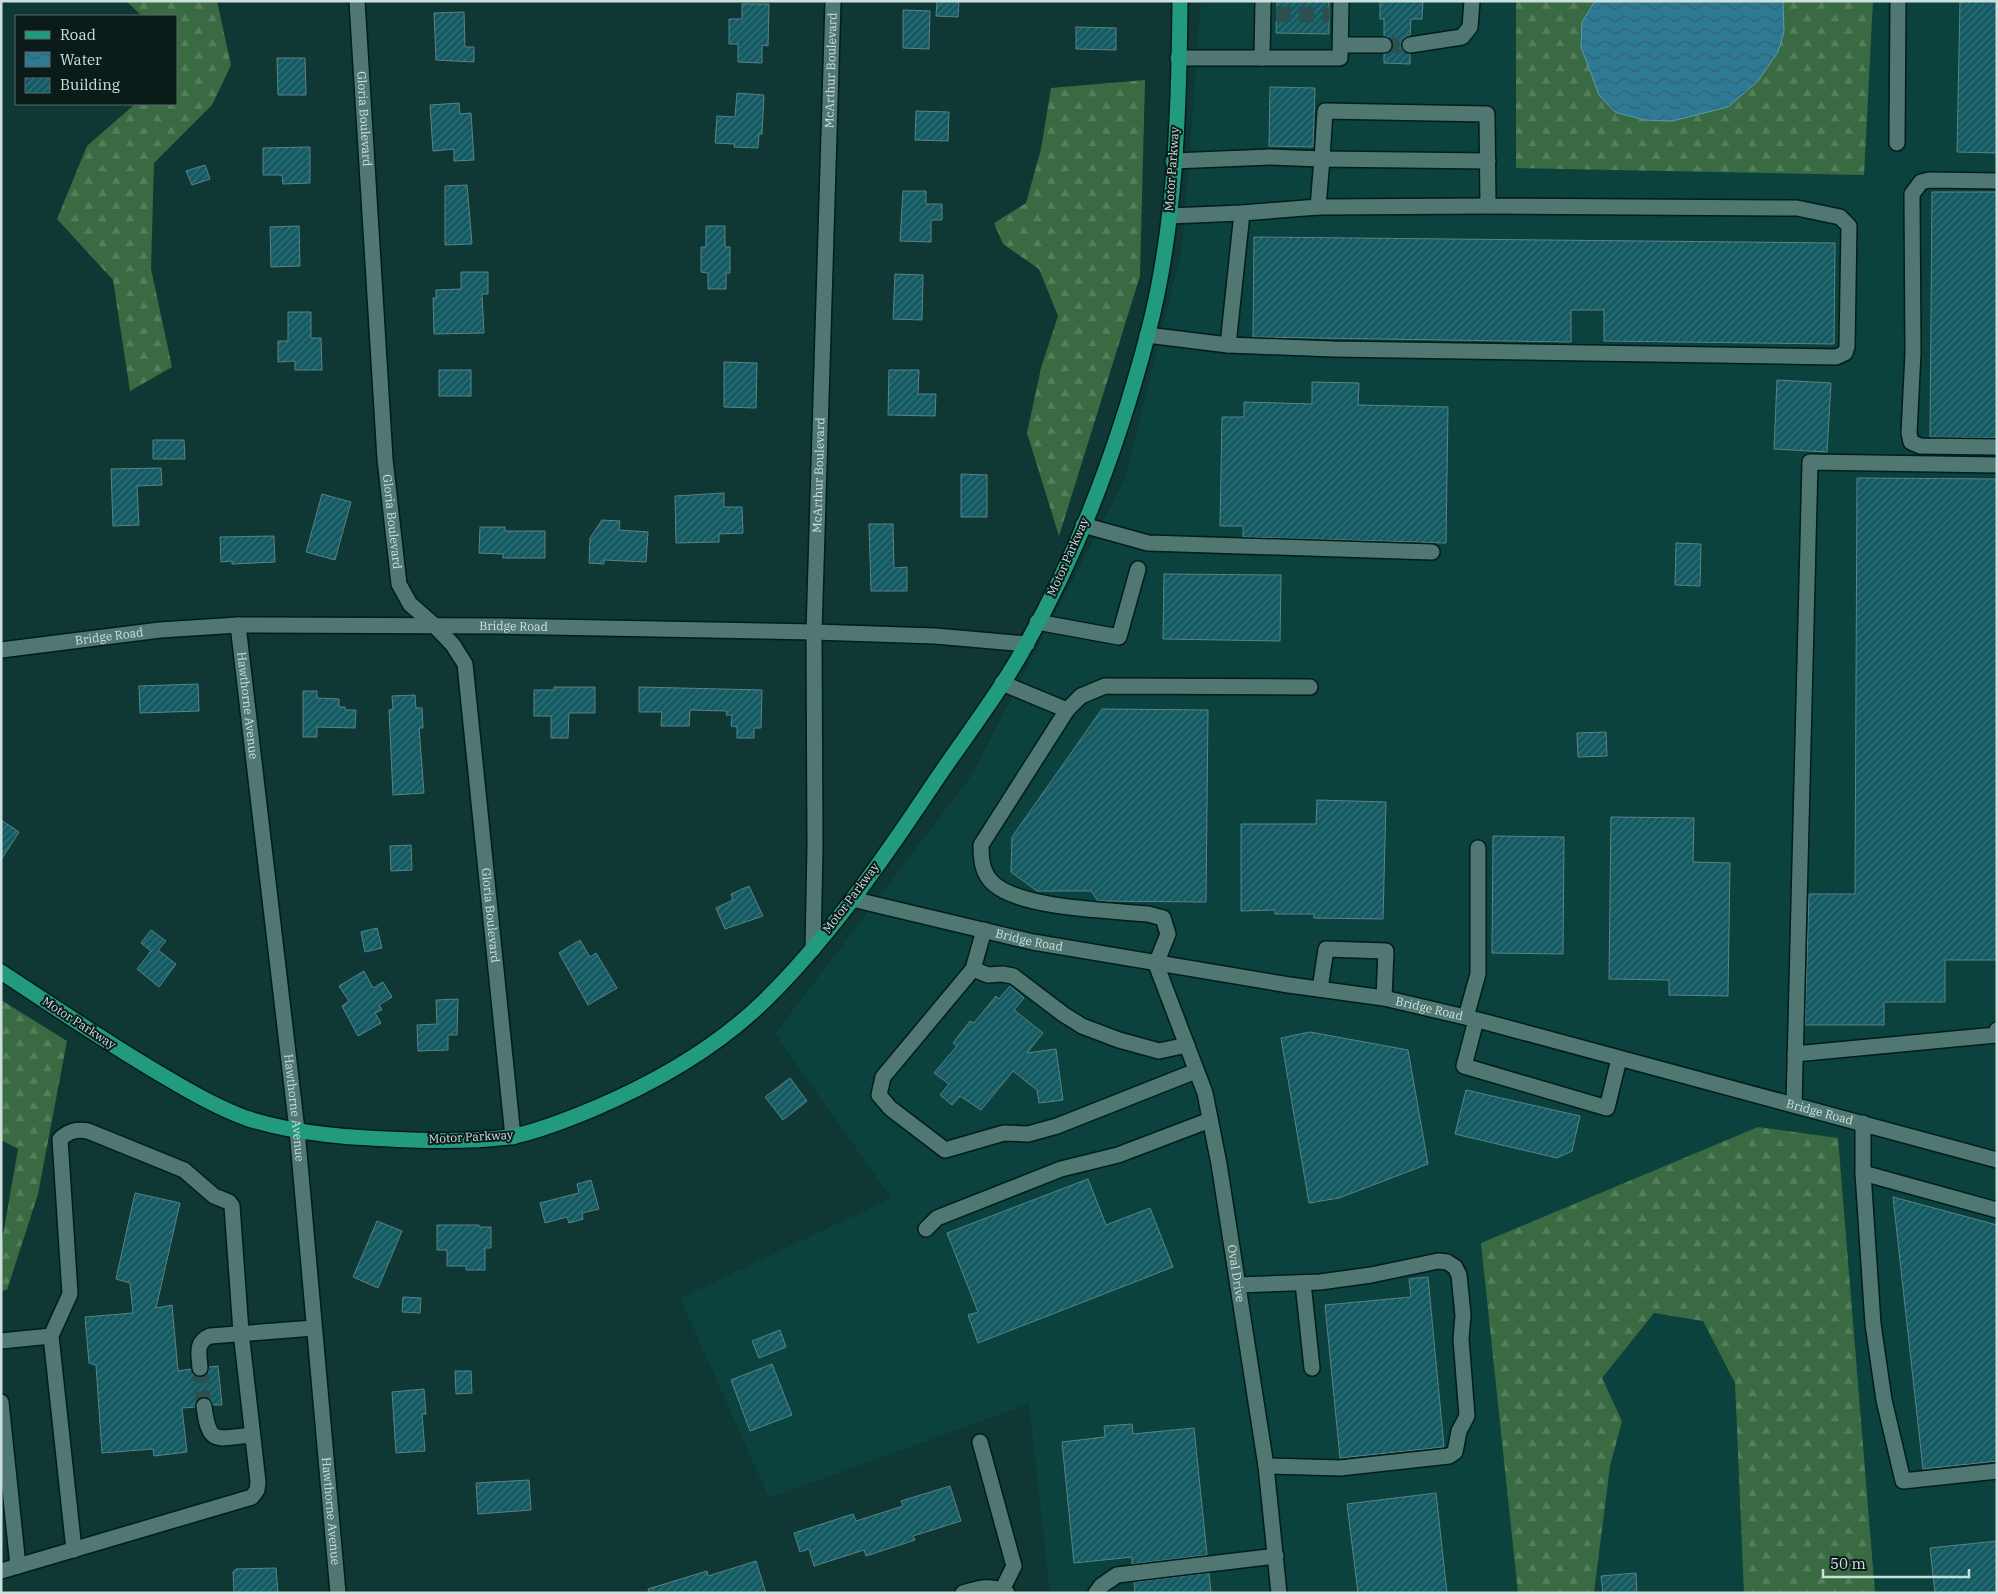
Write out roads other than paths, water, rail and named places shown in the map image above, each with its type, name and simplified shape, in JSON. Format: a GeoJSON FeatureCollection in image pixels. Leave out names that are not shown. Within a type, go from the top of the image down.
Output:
{"type":"FeatureCollection","features":[{"type":"Feature","properties":{"kind":"main road","name":"Motor Parkway"},"geometry":{"type":"LineString","coordinates":[[1,972],[142,1064],[207,1101],[247,1118],[297,1130],[371,1139],[452,1140],[513,1137],[584,1113],[641,1089],[703,1050],[756,1008],[813,949],[852,899],[1002,682],[1027,644],[1083,524],[1126,411],[1147,335],[1169,216],[1180,1]]}},
{"type":"Feature","properties":{"kind":"street","name":"Gloria Boulevard"},"geometry":{"type":"LineString","coordinates":[[357,1],[385,459],[392,540],[399,584],[410,604],[453,645],[465,664],[513,1137]]}},
{"type":"Feature","properties":{"kind":"street","name":"McArthur Boulevard"},"geometry":{"type":"LineString","coordinates":[[813,949],[816,846],[814,632],[833,1]]}},
{"type":"Feature","properties":{"kind":"street"},"geometry":{"type":"LineString","coordinates":[[1410,45],[1462,37],[1470,27],[1472,1]]}},
{"type":"Feature","properties":{"kind":"street"},"geometry":{"type":"LineString","coordinates":[[1897,143],[1898,1]]}},
{"type":"Feature","properties":{"kind":"street"},"geometry":{"type":"LineString","coordinates":[[1262,58],[1267,10]]}},
{"type":"Feature","properties":{"kind":"street"},"geometry":{"type":"LineString","coordinates":[[1178,58],[1340,58],[1341,45],[1336,10]]}},
{"type":"Feature","properties":{"kind":"street"},"geometry":{"type":"LineString","coordinates":[[1341,45],[1384,44]]}},
{"type":"Feature","properties":{"kind":"street"},"geometry":{"type":"LineString","coordinates":[[1318,207],[1325,111],[1488,114],[1488,206]]}},
{"type":"Feature","properties":{"kind":"street"},"geometry":{"type":"LineString","coordinates":[[1173,161],[1270,158],[1488,161]]}},
{"type":"Feature","properties":{"kind":"street"},"geometry":{"type":"LineString","coordinates":[[1997,180],[1929,180],[1921,182],[1912,194],[1913,353],[1909,433],[1911,442],[1920,446],[1997,447]]}},
{"type":"Feature","properties":{"kind":"street"},"geometry":{"type":"LineString","coordinates":[[1147,335],[1228,345],[1836,357],[1845,353],[1848,347],[1849,226],[1840,217],[1797,208],[1318,207],[1169,216]]}},
{"type":"Feature","properties":{"kind":"street"},"geometry":{"type":"LineString","coordinates":[[1228,345],[1242,213]]}},
{"type":"Feature","properties":{"kind":"street"},"geometry":{"type":"LineString","coordinates":[[1794,1105],[1810,462],[1997,465]]}},
{"type":"Feature","properties":{"kind":"street"},"geometry":{"type":"LineString","coordinates":[[1083,524],[1148,543],[1432,552]]}},
{"type":"Feature","properties":{"kind":"street"},"geometry":{"type":"LineString","coordinates":[[1037,622],[1119,638],[1138,569]]}},
{"type":"Feature","properties":{"kind":"street","name":"Bridge Road"},"geometry":{"type":"LineString","coordinates":[[1,650],[160,630],[238,625],[814,632],[935,636],[1027,644]]}},
{"type":"Feature","properties":{"kind":"street","name":"Hawthorne Avenue"},"geometry":{"type":"LineString","coordinates":[[238,625],[297,1130],[338,1593]]}},
{"type":"Feature","properties":{"kind":"street"},"geometry":{"type":"LineString","coordinates":[[1002,682],[1067,710]]}},
{"type":"Feature","properties":{"kind":"street"},"geometry":{"type":"LineString","coordinates":[[1156,964],[1168,934],[1163,918],[1148,914],[1026,901],[993,884],[982,865],[981,845],[1067,710],[1081,696],[1105,686],[1310,687]]}},
{"type":"Feature","properties":{"kind":"street"},"geometry":{"type":"LineString","coordinates":[[1478,848],[1478,974],[1464,1066],[1607,1108],[1619,1059]]}},
{"type":"Feature","properties":{"kind":"street","name":"Bridge Road"},"geometry":{"type":"LineString","coordinates":[[852,899],[1033,942],[1156,964],[1384,998],[1471,1019],[1997,1160]]}},
{"type":"Feature","properties":{"kind":"street"},"geometry":{"type":"LineString","coordinates":[[984,930],[973,969],[883,1076],[879,1095],[890,1108],[945,1150],[1004,1133],[1028,1134],[1057,1126],[1196,1071]]}},
{"type":"Feature","properties":{"kind":"street"},"geometry":{"type":"LineString","coordinates":[[1320,989],[1326,949],[1386,951],[1384,998]]}},
{"type":"Feature","properties":{"kind":"street","name":"Oval Drive"},"geometry":{"type":"LineString","coordinates":[[1156,964],[1205,1093],[1238,1285],[1266,1466],[1280,1593]]}},
{"type":"Feature","properties":{"kind":"street"},"geometry":{"type":"LineString","coordinates":[[973,969],[988,975],[1002,974],[1013,976],[1082,1026],[1119,1040],[1158,1051],[1187,1045]]}},
{"type":"Feature","properties":{"kind":"street"},"geometry":{"type":"LineString","coordinates":[[1795,1054],[1996,1035],[1997,1030]]}},
{"type":"Feature","properties":{"kind":"street"},"geometry":{"type":"LineString","coordinates":[[926,1229],[937,1218],[1061,1169],[1118,1155],[1210,1120]]}},
{"type":"Feature","properties":{"kind":"street"},"geometry":{"type":"LineString","coordinates":[[1862,1123],[1863,1173],[1873,1324],[1884,1400],[1903,1481],[1997,1471]]}},
{"type":"Feature","properties":{"kind":"street"},"geometry":{"type":"LineString","coordinates":[[1,1571],[74,1550],[252,1497],[258,1490],[241,1332],[232,1206],[229,1202],[214,1196],[184,1170],[88,1131],[77,1129],[67,1133],[60,1140],[70,1294],[51,1336],[74,1550]]}},
{"type":"Feature","properties":{"kind":"street"},"geometry":{"type":"LineString","coordinates":[[1863,1173],[1997,1210]]}},
{"type":"Feature","properties":{"kind":"street"},"geometry":{"type":"LineString","coordinates":[[1238,1285],[1303,1283],[1371,1276],[1438,1260],[1447,1262],[1455,1267],[1459,1275],[1461,1339],[1467,1416],[1459,1431],[1455,1452],[1449,1456],[1340,1468],[1266,1466]]}},
{"type":"Feature","properties":{"kind":"street"},"geometry":{"type":"LineString","coordinates":[[1303,1283],[1312,1368]]}},
{"type":"Feature","properties":{"kind":"street"},"geometry":{"type":"LineString","coordinates":[[200,1368],[198,1346],[203,1339],[241,1332],[314,1328]]}},
{"type":"Feature","properties":{"kind":"street"},"geometry":{"type":"LineString","coordinates":[[1,1341],[51,1336]]}},
{"type":"Feature","properties":{"kind":"street"},"geometry":{"type":"LineString","coordinates":[[1,1402],[18,1566]]}},
{"type":"Feature","properties":{"kind":"street"},"geometry":{"type":"LineString","coordinates":[[204,1406],[207,1429],[212,1436],[252,1435]]}},
{"type":"Feature","properties":{"kind":"street"},"geometry":{"type":"LineString","coordinates":[[963,1593],[980,1588],[997,1587],[1005,1591],[1014,1566],[980,1442]]}},
{"type":"Feature","properties":{"kind":"street"},"geometry":{"type":"LineString","coordinates":[[1096,1593],[1100,1586],[1117,1575],[1276,1556]]}},
{"type":"Feature","properties":{"kind":"water"},"geometry":{"type":"Polygon","coordinates":[[[1595,1],[1783,1],[1784,32],[1778,52],[1758,81],[1728,107],[1672,121],[1644,120],[1615,112],[1599,95],[1581,47],[1582,22],[1595,1]]]}},
{"type":"Feature","properties":{"kind":"tunnel"},"geometry":{"type":"LineString","coordinates":[[1276,14],[1329,15]]}},
{"type":"Feature","properties":{"kind":"tunnel"},"geometry":{"type":"LineString","coordinates":[[1384,45],[1410,45]]}},
{"type":"Feature","properties":{"kind":"tunnel"},"geometry":{"type":"LineString","coordinates":[[200,1368],[204,1406]]}}]}
